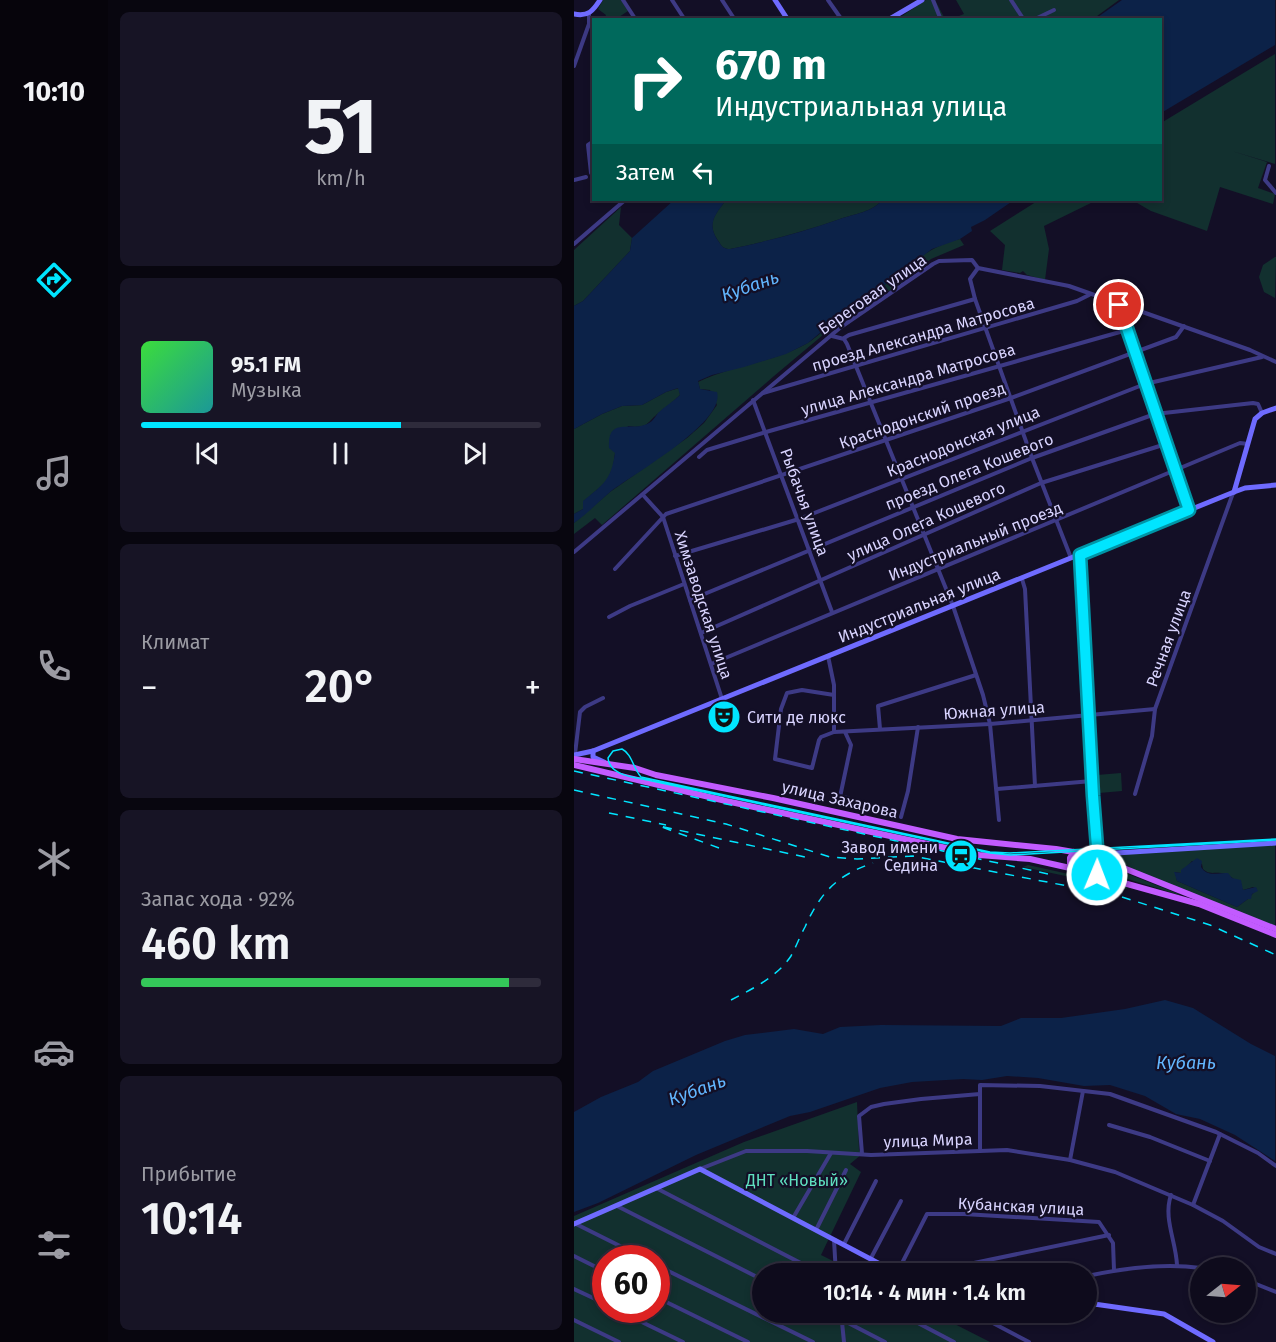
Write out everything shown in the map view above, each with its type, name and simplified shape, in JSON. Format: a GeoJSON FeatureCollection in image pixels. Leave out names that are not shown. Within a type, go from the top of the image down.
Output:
{"type":"FeatureCollection","features":[{"type":"Feature","properties":{"kind":"main road","name":"улица Захарова"},"geometry":{"type":"LineString","coordinates":[[577,761],[584,764],[587,760],[604,762],[635,768],[656,775],[773,798],[957,839],[1100,856]]}},
{"type":"Feature","properties":{"kind":"main road","name":"улица Захарова"},"geometry":{"type":"LineString","coordinates":[[577,761],[979,855],[1030,859],[1070,868],[1199,904],[1276,935]]}},
{"type":"Feature","properties":{"kind":"main road"},"geometry":{"type":"LineString","coordinates":[[1070,868],[1070,858],[1074,852]]}},
{"type":"Feature","properties":{"kind":"main road"},"geometry":{"type":"LineString","coordinates":[[1097,875],[1100,856],[1276,929]]}},
{"type":"Feature","properties":{"kind":"street"},"geometry":{"type":"LineString","coordinates":[[574,14],[589,14],[600,0]]}},
{"type":"Feature","properties":{"kind":"street"},"geometry":{"type":"LineString","coordinates":[[623,0],[635,18]]}},
{"type":"Feature","properties":{"kind":"street"},"geometry":{"type":"LineString","coordinates":[[673,0],[684,18]]}},
{"type":"Feature","properties":{"kind":"street"},"geometry":{"type":"LineString","coordinates":[[722,0],[734,18]]}},
{"type":"Feature","properties":{"kind":"street"},"geometry":{"type":"LineString","coordinates":[[775,0],[787,18]]}},
{"type":"Feature","properties":{"kind":"street"},"geometry":{"type":"LineString","coordinates":[[828,0],[841,18]]}},
{"type":"Feature","properties":{"kind":"street"},"geometry":{"type":"LineString","coordinates":[[891,18],[922,0]]}},
{"type":"Feature","properties":{"kind":"street"},"geometry":{"type":"LineString","coordinates":[[933,0],[940,18]]}},
{"type":"Feature","properties":{"kind":"street"},"geometry":{"type":"LineString","coordinates":[[1011,0],[1023,18]]}},
{"type":"Feature","properties":{"kind":"street"},"geometry":{"type":"LineString","coordinates":[[1037,18],[1054,10]]}},
{"type":"Feature","properties":{"kind":"street"},"geometry":{"type":"LineString","coordinates":[[574,66],[591,26],[589,14]]}},
{"type":"Feature","properties":{"kind":"street"},"geometry":{"type":"LineString","coordinates":[[591,173],[588,145],[592,142]]}},
{"type":"Feature","properties":{"kind":"street"},"geometry":{"type":"LineString","coordinates":[[1269,166],[1264,180],[1276,193]]}},
{"type":"Feature","properties":{"kind":"street"},"geometry":{"type":"LineString","coordinates":[[574,180],[586,177]]}},
{"type":"Feature","properties":{"kind":"street"},"geometry":{"type":"LineString","coordinates":[[574,244],[624,201]]}},
{"type":"Feature","properties":{"kind":"street","name":"Береговая улица"},"geometry":{"type":"LineString","coordinates":[[574,552],[841,327],[939,261],[972,260],[978,268],[1069,286],[1250,350],[1276,362]]}},
{"type":"Feature","properties":{"kind":"street"},"geometry":{"type":"LineString","coordinates":[[978,268],[970,279],[975,299],[1071,559]]}},
{"type":"Feature","properties":{"kind":"street","name":"проезд Александра Матросова"},"geometry":{"type":"LineString","coordinates":[[762,393],[1077,301],[1090,294]]}},
{"type":"Feature","properties":{"kind":"street"},"geometry":{"type":"LineString","coordinates":[[844,339],[849,335],[975,299]]}},
{"type":"Feature","properties":{"kind":"street"},"geometry":{"type":"LineString","coordinates":[[1119,305],[1189,510]]}},
{"type":"Feature","properties":{"kind":"street","name":"Краснодонский проезд"},"geometry":{"type":"LineString","coordinates":[[663,517],[666,514],[1011,398],[1176,337],[1184,327]]}},
{"type":"Feature","properties":{"kind":"street","name":"улица Александра Матросова"},"geometry":{"type":"LineString","coordinates":[[699,457],[707,450],[766,432],[1127,330]]}},
{"type":"Feature","properties":{"kind":"street"},"geometry":{"type":"LineString","coordinates":[[832,336],[844,339]]}},
{"type":"Feature","properties":{"kind":"street"},"geometry":{"type":"LineString","coordinates":[[844,339],[922,535],[953,606],[976,675],[990,724],[999,820]]}},
{"type":"Feature","properties":{"kind":"street","name":"Краснодонская улица"},"geometry":{"type":"LineString","coordinates":[[675,556],[799,519],[1022,430],[1145,384],[1262,357]]}},
{"type":"Feature","properties":{"kind":"street","name":"Рыбачья улица"},"geometry":{"type":"LineString","coordinates":[[753,400],[832,612]]}},
{"type":"Feature","properties":{"kind":"street","name":"проезд Олега Кошевого"},"geometry":{"type":"LineString","coordinates":[[690,600],[1032,458],[1155,414],[1253,403],[1258,404],[1262,412]]}},
{"type":"Feature","properties":{"kind":"street"},"geometry":{"type":"LineString","coordinates":[[1234,492],[1255,419],[1262,412],[1276,408]]}},
{"type":"Feature","properties":{"kind":"street","name":"Индустриальный проезд"},"geometry":{"type":"LineString","coordinates":[[711,664],[1240,443],[1248,444]]}},
{"type":"Feature","properties":{"kind":"street","name":"улица Олега Кошевого"},"geometry":{"type":"LineString","coordinates":[[701,633],[1042,483],[1166,444]]}},
{"type":"Feature","properties":{"kind":"street"},"geometry":{"type":"LineString","coordinates":[[1237,476],[1238,484],[1245,488]]}},
{"type":"Feature","properties":{"kind":"street","name":"Индустриальная улица"},"geometry":{"type":"LineString","coordinates":[[577,761],[582,754],[1234,492],[1245,488],[1276,485]]}},
{"type":"Feature","properties":{"kind":"street","name":"Речная улица"},"geometry":{"type":"LineString","coordinates":[[1135,794],[1152,736],[1155,709],[1234,492]]}},
{"type":"Feature","properties":{"kind":"street","name":"Химзаводская улица"},"geometry":{"type":"LineString","coordinates":[[643,495],[663,517],[722,699]]}},
{"type":"Feature","properties":{"kind":"street","name":"Химзаводская улица"},"geometry":{"type":"LineString","coordinates":[[615,569],[663,517]]}},
{"type":"Feature","properties":{"kind":"street"},"geometry":{"type":"LineString","coordinates":[[1080,555],[1092,781],[1097,847],[1100,856]]}},
{"type":"Feature","properties":{"kind":"street"},"geometry":{"type":"LineString","coordinates":[[1022,579],[1025,589],[1036,786]]}},
{"type":"Feature","properties":{"kind":"street"},"geometry":{"type":"LineString","coordinates":[[609,617],[684,584]]}},
{"type":"Feature","properties":{"kind":"street"},"geometry":{"type":"LineString","coordinates":[[828,656],[833,671],[834,695],[834,732],[819,740],[812,768],[775,759],[781,709],[787,693],[802,690],[834,695]]}},
{"type":"Feature","properties":{"kind":"street"},"geometry":{"type":"LineString","coordinates":[[880,729],[878,706],[976,675]]}},
{"type":"Feature","properties":{"kind":"street"},"geometry":{"type":"LineString","coordinates":[[577,761],[580,712],[585,707],[603,699]]}},
{"type":"Feature","properties":{"kind":"street","name":"Южная улица"},"geometry":{"type":"LineString","coordinates":[[834,732],[990,724],[1155,709]]}},
{"type":"Feature","properties":{"kind":"street"},"geometry":{"type":"LineString","coordinates":[[901,817],[908,791],[918,728]]}},
{"type":"Feature","properties":{"kind":"street"},"geometry":{"type":"LineString","coordinates":[[845,732],[851,746],[840,797],[848,798]]}},
{"type":"Feature","properties":{"kind":"street"},"geometry":{"type":"LineString","coordinates":[[593,750],[593,757],[604,762]]}},
{"type":"Feature","properties":{"kind":"street"},"geometry":{"type":"LineString","coordinates":[[997,789],[1092,781]]}},
{"type":"Feature","properties":{"kind":"street","name":"улица Захарова"},"geometry":{"type":"LineString","coordinates":[[1100,856],[1276,843]]}},
{"type":"Feature","properties":{"kind":"street"},"geometry":{"type":"LineString","coordinates":[[980,1151],[980,1085],[1040,1086],[1110,1094],[1126,1099],[1220,1134],[1251,1149],[1276,1166]]}},
{"type":"Feature","properties":{"kind":"street"},"geometry":{"type":"LineString","coordinates":[[1070,1160],[1084,1091]]}},
{"type":"Feature","properties":{"kind":"street"},"geometry":{"type":"LineString","coordinates":[[862,1154],[859,1116],[871,1107],[921,1098],[980,1094]]}},
{"type":"Feature","properties":{"kind":"street"},"geometry":{"type":"LineString","coordinates":[[1109,1125],[1155,1139],[1210,1161]]}},
{"type":"Feature","properties":{"kind":"street"},"geometry":{"type":"LineString","coordinates":[[1193,1205],[1220,1134]]}},
{"type":"Feature","properties":{"kind":"street","name":"улица Мира"},"geometry":{"type":"LineString","coordinates":[[575,1224],[746,1151],[862,1154],[1007,1150],[1070,1160],[1115,1172],[1193,1205],[1224,1221],[1259,1247],[1276,1254]]}},
{"type":"Feature","properties":{"kind":"street"},"geometry":{"type":"LineString","coordinates":[[793,1218],[831,1153]]}},
{"type":"Feature","properties":{"kind":"street"},"geometry":{"type":"LineString","coordinates":[[700,1169],[880,1263]]}},
{"type":"Feature","properties":{"kind":"street"},"geometry":{"type":"LineString","coordinates":[[816,1230],[846,1170]]}},
{"type":"Feature","properties":{"kind":"street"},"geometry":{"type":"LineString","coordinates":[[844,1244],[876,1181]]}},
{"type":"Feature","properties":{"kind":"street"},"geometry":{"type":"LineString","coordinates":[[656,1188],[801,1263]]}},
{"type":"Feature","properties":{"kind":"street"},"geometry":{"type":"LineString","coordinates":[[1171,1195],[1168,1214],[1177,1265]]}},
{"type":"Feature","properties":{"kind":"street"},"geometry":{"type":"LineString","coordinates":[[871,1258],[901,1201]]}},
{"type":"Feature","properties":{"kind":"street"},"geometry":{"type":"LineString","coordinates":[[617,1206],[752,1275]]}},
{"type":"Feature","properties":{"kind":"street","name":"Кубанская улица"},"geometry":{"type":"LineString","coordinates":[[903,1263],[927,1214],[1099,1222],[1109,1235]]}},
{"type":"Feature","properties":{"kind":"street"},"geometry":{"type":"LineString","coordinates":[[575,1224],[618,1245]]}},
{"type":"Feature","properties":{"kind":"street"},"geometry":{"type":"LineString","coordinates":[[974,1263],[1109,1235],[1113,1244],[1114,1270]]}},
{"type":"Feature","properties":{"kind":"street"},"geometry":{"type":"LineString","coordinates":[[834,1239],[835,1263]]}},
{"type":"Feature","properties":{"kind":"street"},"geometry":{"type":"LineString","coordinates":[[574,1256],[592,1265]]}},
{"type":"Feature","properties":{"kind":"street"},"geometry":{"type":"LineString","coordinates":[[1097,1274],[1114,1270],[1177,1265],[1190,1267]]}},
{"type":"Feature","properties":{"kind":"street"},"geometry":{"type":"LineString","coordinates":[[670,1272],[813,1342]]}},
{"type":"Feature","properties":{"kind":"street"},"geometry":{"type":"LineString","coordinates":[[1256,1284],[1276,1292]]}},
{"type":"Feature","properties":{"kind":"street"},"geometry":{"type":"LineString","coordinates":[[574,1289],[592,1297]]}},
{"type":"Feature","properties":{"kind":"street"},"geometry":{"type":"LineString","coordinates":[[670,1304],[748,1342]]}},
{"type":"Feature","properties":{"kind":"street"},"geometry":{"type":"LineString","coordinates":[[1097,1304],[1164,1314],[1213,1342]]}},
{"type":"Feature","properties":{"kind":"street"},"geometry":{"type":"LineString","coordinates":[[574,1320],[619,1342]]}},
{"type":"Feature","properties":{"kind":"street"},"geometry":{"type":"LineString","coordinates":[[644,1323],[683,1342]]}},
{"type":"Feature","properties":{"kind":"street"},"geometry":{"type":"LineString","coordinates":[[841,1323],[844,1342]]}},
{"type":"Feature","properties":{"kind":"street"},"geometry":{"type":"LineString","coordinates":[[847,1323],[885,1342]]}},
{"type":"Feature","properties":{"kind":"street"},"geometry":{"type":"LineString","coordinates":[[918,1323],[954,1342]]}},
{"type":"Feature","properties":{"kind":"street"},"geometry":{"type":"LineString","coordinates":[[993,1323],[1029,1342]]}},
{"type":"Feature","properties":{"kind":"green space"},"geometry":{"type":"Polygon","coordinates":[[[603,0],[621,0],[628,11],[618,18],[605,18],[606,15],[598,9],[603,0]]]}},
{"type":"Feature","properties":{"kind":"green space"},"geometry":{"type":"Polygon","coordinates":[[[926,0],[935,0],[944,18],[899,18],[926,0]]]}},
{"type":"Feature","properties":{"kind":"green space"},"geometry":{"type":"Polygon","coordinates":[[[956,0],[1119,0],[1094,18],[954,18],[964,14],[956,0]]]}},
{"type":"Feature","properties":{"kind":"green space"},"geometry":{"type":"Polygon","coordinates":[[[1275,54],[1275,164],[1232,151],[1267,162],[1258,188],[1275,194],[1273,204],[1220,187],[1207,231],[1151,211],[1134,201],[1162,201],[1162,122],[1275,54]]]}},
{"type":"Feature","properties":{"kind":"green space"},"geometry":{"type":"Polygon","coordinates":[[[725,201],[881,201],[863,212],[786,236],[730,249],[721,245],[715,236],[712,225],[725,201]]]}},
{"type":"Feature","properties":{"kind":"green space"},"geometry":{"type":"Polygon","coordinates":[[[1037,201],[1095,201],[1044,226],[1049,249],[1045,280],[1027,275],[1023,271],[1020,273],[1002,270],[1005,245],[990,231],[1037,201]]]}},
{"type":"Feature","properties":{"kind":"green space"},"geometry":{"type":"Polygon","coordinates":[[[621,207],[619,225],[632,238],[630,251],[583,301],[574,306],[574,250],[621,207]]]}},
{"type":"Feature","properties":{"kind":"green space"},"geometry":{"type":"Polygon","coordinates":[[[960,239],[964,245],[931,259],[892,290],[878,295],[848,314],[602,525],[595,518],[574,534],[574,523],[610,492],[687,438],[704,423],[717,405],[710,390],[700,389],[698,382],[780,356],[806,344],[922,256],[960,239]]]}},
{"type":"Feature","properties":{"kind":"green space"},"geometry":{"type":"Polygon","coordinates":[[[1275,257],[1275,298],[1264,292],[1259,277],[1263,265],[1275,257]]]}},
{"type":"Feature","properties":{"kind":"green space"},"geometry":{"type":"Polygon","coordinates":[[[679,388],[680,395],[647,424],[628,426],[615,453],[613,467],[607,481],[584,501],[583,509],[574,514],[574,429],[622,406],[642,405],[679,388]]]}},
{"type":"Feature","properties":{"kind":"green space"},"geometry":{"type":"Polygon","coordinates":[[[1121,773],[1122,791],[1099,793],[1097,775],[1121,773]]]}},
{"type":"Feature","properties":{"kind":"green space"},"geometry":{"type":"Polygon","coordinates":[[[1275,844],[1275,926],[1144,875],[1109,856],[1110,854],[1275,844]],[[1192,861],[1181,873],[1175,872],[1177,881],[1237,907],[1257,889],[1253,887],[1243,890],[1231,877],[1224,873],[1208,872],[1203,869],[1202,864],[1192,861]]]}},
{"type":"Feature","properties":{"kind":"green space"},"geometry":{"type":"Polygon","coordinates":[[[1028,865],[1073,875],[1076,872],[1127,886],[1127,889],[1023,867],[1028,865]]]}},
{"type":"Feature","properties":{"kind":"green space"},"geometry":{"type":"Polygon","coordinates":[[[1105,865],[1179,895],[1102,871],[1102,866],[1105,865]]]}},
{"type":"Feature","properties":{"kind":"green space","name":"ДНТ «Новый»"},"geometry":{"type":"Polygon","coordinates":[[[857,1102],[859,1150],[862,1154],[850,1164],[861,1172],[821,1255],[837,1263],[752,1263],[752,1323],[953,1323],[990,1342],[574,1342],[574,1216],[744,1142],[857,1102]]]}},
{"type":"Feature","properties":{"kind":"water"},"geometry":{"type":"Polygon","coordinates":[[[1122,0],[1275,0],[1275,45],[1162,112],[1162,18],[1096,18],[1122,0]]]}},
{"type":"Feature","properties":{"kind":"water","name":"Кубань"},"geometry":{"type":"Polygon","coordinates":[[[673,201],[725,201],[713,220],[713,230],[720,244],[730,249],[799,232],[863,212],[881,201],[1013,201],[971,227],[972,231],[960,239],[932,249],[866,299],[846,311],[808,343],[786,354],[698,381],[700,389],[717,392],[716,405],[707,418],[693,433],[609,493],[574,523],[574,514],[583,509],[583,501],[609,476],[615,453],[609,448],[609,438],[612,432],[616,428],[642,426],[649,423],[680,395],[678,388],[642,405],[622,406],[574,429],[574,306],[583,301],[630,251],[632,238],[673,201]]]}},
{"type":"Feature","properties":{"kind":"water"},"geometry":{"type":"Polygon","coordinates":[[[1197,858],[1202,861],[1201,867],[1207,872],[1228,873],[1232,878],[1241,880],[1243,890],[1256,887],[1258,891],[1252,894],[1251,899],[1237,907],[1177,881],[1174,872],[1181,873],[1181,870],[1197,858]]]}},
{"type":"Feature","properties":{"kind":"water","name":"Кубань"},"geometry":{"type":"Polygon","coordinates":[[[1165,1000],[1193,1008],[1275,1056],[1275,1161],[1235,1135],[1200,1119],[1176,1114],[1145,1096],[1110,1085],[1084,1086],[1038,1078],[1007,1076],[982,1080],[912,1082],[880,1088],[810,1112],[790,1116],[696,1155],[598,1203],[574,1212],[574,1112],[601,1097],[638,1082],[653,1071],[725,1041],[745,1035],[794,1029],[823,1034],[840,1027],[881,1025],[1001,1026],[1021,1018],[1061,1018],[1125,1009],[1165,1000]]]}},
{"type":"Feature","properties":{"kind":"tram line"},"geometry":{"type":"LineString","coordinates":[[1276,839],[1010,853],[990,852],[641,777],[628,754],[622,749],[613,751],[608,758],[610,764],[619,773],[632,777],[990,853],[1010,855],[1276,840]]}},
{"type":"Feature","properties":{"kind":"railway"},"geometry":{"type":"LineString","coordinates":[[574,771],[1053,875]]}},
{"type":"Feature","properties":{"kind":"railway"},"geometry":{"type":"LineString","coordinates":[[574,790],[726,824],[830,857],[857,859],[913,856],[1119,896],[1210,925],[1276,955]]}},
{"type":"Feature","properties":{"kind":"railway"},"geometry":{"type":"LineString","coordinates":[[609,813],[666,825]]}},
{"type":"Feature","properties":{"kind":"railway"},"geometry":{"type":"LineString","coordinates":[[719,848],[659,826],[805,857]]}},
{"type":"Feature","properties":{"kind":"railway"},"geometry":{"type":"LineString","coordinates":[[731,1000],[764,982],[779,970],[791,956],[817,904],[831,887],[849,873],[873,863]]}},
{"type":"Feature","properties":{"kind":"place","name":"Сити де люкс"},"geometry":{"type":"Point","coordinates":[724,717]}},
{"type":"Feature","properties":{"kind":"place","name":"Завод имени Седина"},"geometry":{"type":"Point","coordinates":[961,856]}},
{"type":"Feature","properties":{"kind":"route"},"geometry":{"type":"LineString","coordinates":[[1097,875],[1101,859],[1097,847],[1093,796],[1080,555],[1189,510],[1119,305]]}}]}
